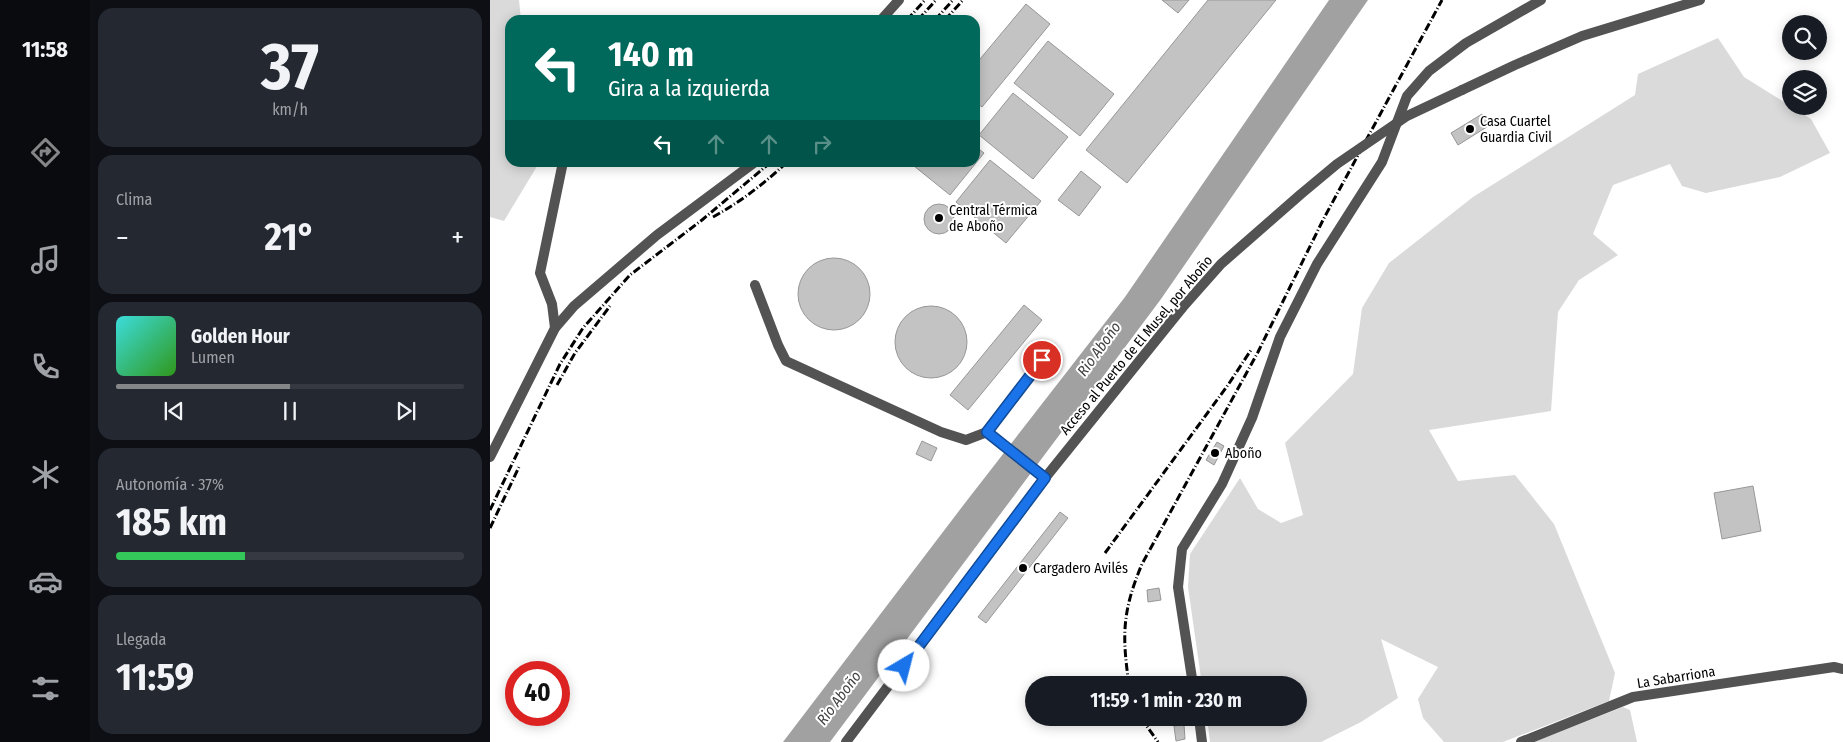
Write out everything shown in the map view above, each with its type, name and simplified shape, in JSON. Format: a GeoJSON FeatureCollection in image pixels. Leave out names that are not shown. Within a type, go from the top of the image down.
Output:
{"type":"FeatureCollection","features":[{"type":"Feature","properties":{"kind":"street"},"geometry":{"type":"LineString","coordinates":[[886,15],[899,0]]}},
{"type":"Feature","properties":{"kind":"street"},"geometry":{"type":"LineString","coordinates":[[1193,676],[1178,588],[1182,549],[1226,476],[1252,418],[1280,337],[1317,264],[1382,162],[1407,96],[1429,70],[1466,43],[1540,0]]}},
{"type":"Feature","properties":{"kind":"street","name":"Acceso al Puerto de El Musel, por Aboño"},"geometry":{"type":"LineString","coordinates":[[846,742],[1041,477],[1221,264],[1294,199],[1337,164],[1407,116],[1582,36],[1689,1],[1700,0]]}},
{"type":"Feature","properties":{"kind":"street"},"geometry":{"type":"LineString","coordinates":[[555,328],[552,304],[540,273],[562,167]]}},
{"type":"Feature","properties":{"kind":"street"},"geometry":{"type":"LineString","coordinates":[[490,457],[555,328],[574,306],[658,235],[748,167]]}},
{"type":"Feature","properties":{"kind":"street"},"geometry":{"type":"LineString","coordinates":[[756,285],[778,346],[786,361],[941,432],[966,440],[987,432],[1042,360]]}},
{"type":"Feature","properties":{"kind":"street"},"geometry":{"type":"LineString","coordinates":[[987,432],[1041,477]]}},
{"type":"Feature","properties":{"kind":"street","name":"La Sabarriona"},"geometry":{"type":"LineString","coordinates":[[1521,742],[1633,698],[1834,667],[1843,669]]}},
{"type":"Feature","properties":{"kind":"street"},"geometry":{"type":"LineString","coordinates":[[1199,726],[1202,742]]}},
{"type":"Feature","properties":{"kind":"shaded area"},"geometry":{"type":"Polygon","coordinates":[[[490,0],[519,0],[520,15],[505,15],[505,167],[537,167],[504,221],[490,217],[490,0]]]}},
{"type":"Feature","properties":{"kind":"shaded area"},"geometry":{"type":"Polygon","coordinates":[[[1718,38],[1744,77],[1782,101],[1782,115],[1805,115],[1811,119],[1830,153],[1780,177],[1706,193],[1682,186],[1670,164],[1613,185],[1593,234],[1618,255],[1579,280],[1558,312],[1551,411],[1429,430],[1458,481],[1515,475],[1554,524],[1615,673],[1609,701],[1503,742],[1444,742],[1423,718],[1418,699],[1438,667],[1381,639],[1398,698],[1361,722],[1321,742],[1210,742],[1208,726],[1307,726],[1307,676],[1201,676],[1188,587],[1190,554],[1240,478],[1258,509],[1281,523],[1303,515],[1285,443],[1353,374],[1362,308],[1389,263],[1473,197],[1635,95],[1638,74],[1718,38]]]}},
{"type":"Feature","properties":{"kind":"shaded area"},"geometry":{"type":"Polygon","coordinates":[[[1623,707],[1630,710],[1637,742],[1534,742],[1623,707]]]}},
{"type":"Feature","properties":{"kind":"water","name":"Rio Aboño"},"geometry":{"type":"Polygon","coordinates":[[[1329,0],[1368,0],[1161,299],[830,742],[783,742],[1125,297],[1329,0]]]}},
{"type":"Feature","properties":{"kind":"building"},"geometry":{"type":"Polygon","coordinates":[[[1162,0],[1189,0],[1178,13],[1162,0]]]}},
{"type":"Feature","properties":{"kind":"building"},"geometry":{"type":"Polygon","coordinates":[[[1208,0],[1276,0],[1127,183],[1086,150],[1208,0]]]}},
{"type":"Feature","properties":{"kind":"building"},"geometry":{"type":"Polygon","coordinates":[[[1026,4],[1050,24],[982,107],[980,106],[980,59],[1026,4]]]}},
{"type":"Feature","properties":{"kind":"building"},"geometry":{"type":"Polygon","coordinates":[[[1048,41],[1114,94],[1080,136],[1014,83],[1048,41]]]}},
{"type":"Feature","properties":{"kind":"building"},"geometry":{"type":"Polygon","coordinates":[[[1013,93],[1068,137],[1033,179],[980,136],[1013,93]]]}},
{"type":"Feature","properties":{"kind":"building","name":"Casa Cuartel Guardia Civil"},"geometry":{"type":"Polygon","coordinates":[[[1482,114],[1490,125],[1458,145],[1451,133],[1482,114]]]}},
{"type":"Feature","properties":{"kind":"building"},"geometry":{"type":"Polygon","coordinates":[[[980,150],[984,153],[980,158],[980,150]]]}},
{"type":"Feature","properties":{"kind":"building"},"geometry":{"type":"Polygon","coordinates":[[[990,160],[1041,201],[1006,243],[956,202],[990,160]]]}},
{"type":"Feature","properties":{"kind":"building"},"geometry":{"type":"Polygon","coordinates":[[[915,167],[973,167],[950,195],[915,167]]]}},
{"type":"Feature","properties":{"kind":"building"},"geometry":{"type":"Polygon","coordinates":[[[1081,171],[1101,187],[1079,216],[1058,200],[1081,171]]]}},
{"type":"Feature","properties":{"kind":"building","name":"Central Térmica de Aboño"},"geometry":{"type":"Polygon","coordinates":[[[939,204],[945,205],[953,213],[953,225],[945,233],[939,234],[933,233],[925,225],[924,219],[925,213],[933,205],[939,204]]]}},
{"type":"Feature","properties":{"kind":"building"},"geometry":{"type":"Polygon","coordinates":[[[834,258],[848,261],[860,268],[867,280],[870,294],[867,308],[860,320],[848,327],[834,330],[820,327],[808,320],[801,308],[798,294],[801,280],[808,268],[820,261],[834,258]]]}},
{"type":"Feature","properties":{"kind":"building"},"geometry":{"type":"Polygon","coordinates":[[[1024,305],[1042,320],[968,410],[950,395],[1024,305]]]}},
{"type":"Feature","properties":{"kind":"building"},"geometry":{"type":"Polygon","coordinates":[[[931,306],[945,309],[957,316],[964,328],[967,342],[964,356],[957,368],[945,375],[931,378],[917,375],[905,368],[898,356],[895,342],[898,328],[905,316],[917,309],[931,306]]]}},
{"type":"Feature","properties":{"kind":"building"},"geometry":{"type":"Polygon","coordinates":[[[922,441],[937,448],[931,461],[916,454],[922,441]]]}},
{"type":"Feature","properties":{"kind":"building","name":"Aboño"},"geometry":{"type":"Polygon","coordinates":[[[1217,442],[1224,446],[1214,465],[1206,460],[1217,442]]]}},
{"type":"Feature","properties":{"kind":"building"},"geometry":{"type":"Polygon","coordinates":[[[1753,486],[1761,531],[1722,539],[1714,493],[1753,486]]]}},
{"type":"Feature","properties":{"kind":"building","name":"Cargadero Avilés"},"geometry":{"type":"Polygon","coordinates":[[[1060,512],[1068,518],[986,623],[978,617],[1060,512]]]}},
{"type":"Feature","properties":{"kind":"building"},"geometry":{"type":"Polygon","coordinates":[[[1159,588],[1161,600],[1148,602],[1147,590],[1159,588]]]}},
{"type":"Feature","properties":{"kind":"building"},"geometry":{"type":"Polygon","coordinates":[[[1174,726],[1184,726],[1185,739],[1176,741],[1174,726]]]}},
{"type":"Feature","properties":{"kind":"railway"},"geometry":{"type":"LineString","coordinates":[[912,15],[925,0]]}},
{"type":"Feature","properties":{"kind":"railway"},"geometry":{"type":"LineString","coordinates":[[922,15],[936,0]]}},
{"type":"Feature","properties":{"kind":"railway"},"geometry":{"type":"LineString","coordinates":[[940,15],[953,0]]}},
{"type":"Feature","properties":{"kind":"railway"},"geometry":{"type":"LineString","coordinates":[[950,15],[963,0]]}},
{"type":"Feature","properties":{"kind":"railway"},"geometry":{"type":"LineString","coordinates":[[1128,676],[1125,652],[1125,624],[1135,581],[1142,564],[1258,352],[1324,218],[1442,0]]}},
{"type":"Feature","properties":{"kind":"railway"},"geometry":{"type":"LineString","coordinates":[[490,510],[560,364],[583,328],[630,275],[702,220],[765,167]]}},
{"type":"Feature","properties":{"kind":"railway"},"geometry":{"type":"LineString","coordinates":[[713,217],[752,192],[782,167]]}},
{"type":"Feature","properties":{"kind":"railway"},"geometry":{"type":"LineString","coordinates":[[557,385],[575,353],[610,306]]}},
{"type":"Feature","properties":{"kind":"railway"},"geometry":{"type":"LineString","coordinates":[[1105,553],[1228,385],[1251,350]]}},
{"type":"Feature","properties":{"kind":"railway"},"geometry":{"type":"LineString","coordinates":[[490,528],[519,467]]}},
{"type":"Feature","properties":{"kind":"railway"},"geometry":{"type":"LineString","coordinates":[[1147,726],[1158,742]]}},
{"type":"Feature","properties":{"kind":"place","name":"Casa Cuartel Guardia Civil"},"geometry":{"type":"Point","coordinates":[1470,129]}},
{"type":"Feature","properties":{"kind":"place","name":"Central Térmica de Aboño"},"geometry":{"type":"Point","coordinates":[939,218]}},
{"type":"Feature","properties":{"kind":"place","name":"Aboño"},"geometry":{"type":"Point","coordinates":[1215,453]}},
{"type":"Feature","properties":{"kind":"place","name":"Cargadero Avilés"},"geometry":{"type":"Point","coordinates":[1023,568]}},
{"type":"Feature","properties":{"kind":"route"},"geometry":{"type":"LineString","coordinates":[[904,666],[1045,478],[987,432],[1042,360]]}}]}
